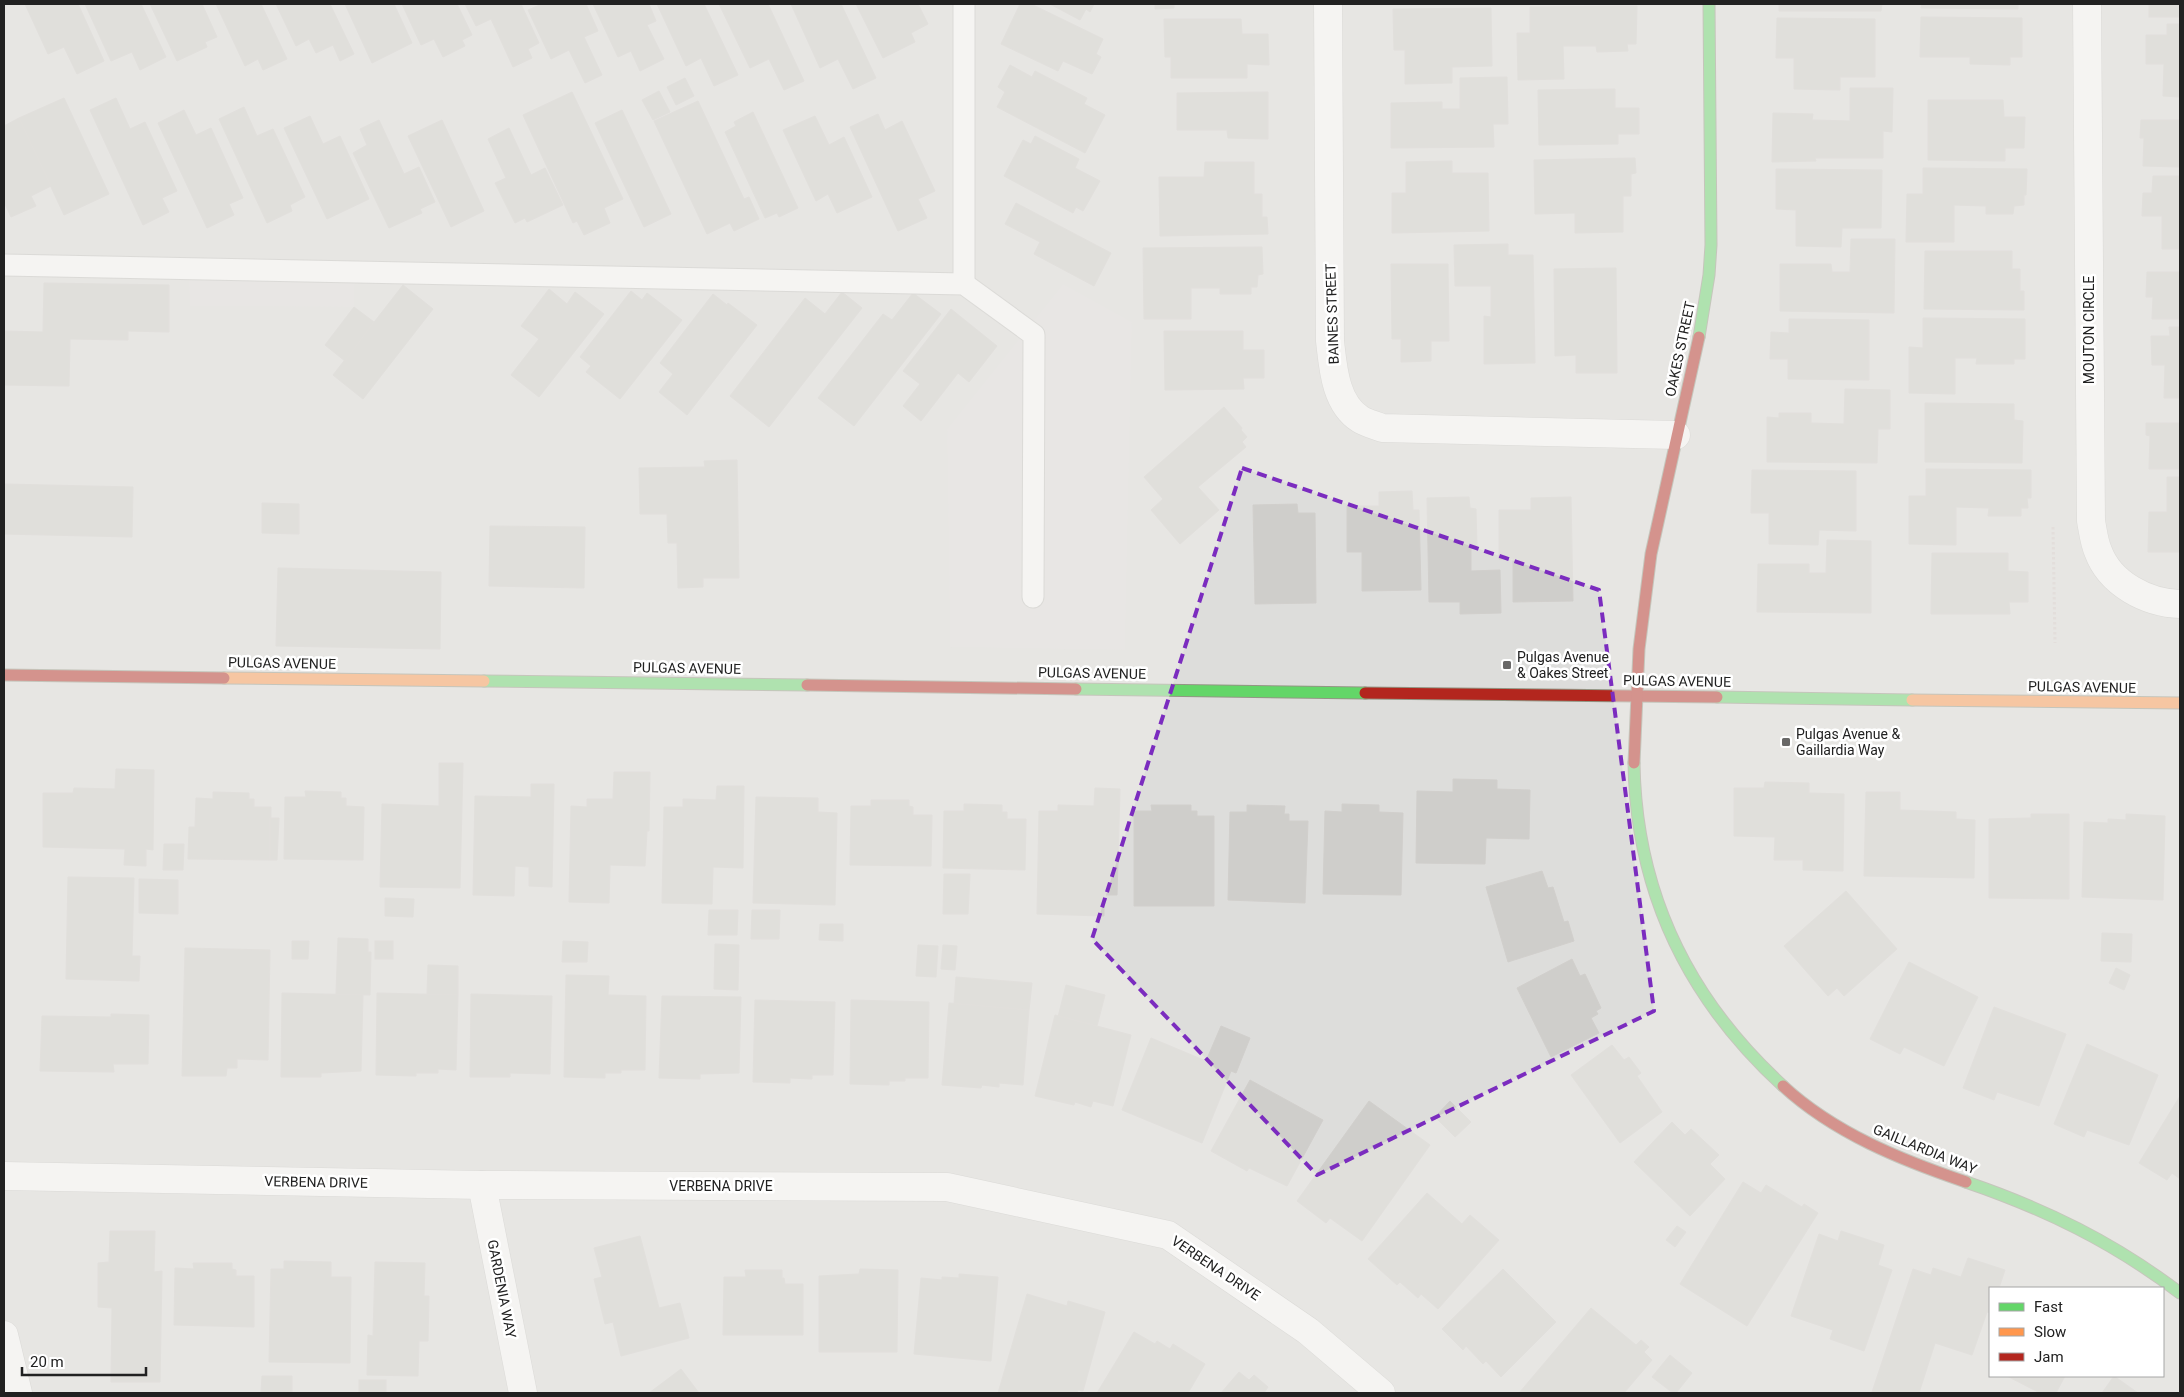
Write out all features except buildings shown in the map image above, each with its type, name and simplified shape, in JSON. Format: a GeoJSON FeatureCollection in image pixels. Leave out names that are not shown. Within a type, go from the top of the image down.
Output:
{"type":"FeatureCollection","features":[{"type":"Feature","properties":{"kind":"street","name":"BAINES STREET"},"geometry":{"type":"LineString","coordinates":[[1328,4],[1330,341],[1334,375],[1344,402],[1359,419],[1382,428],[1676,436]]}},
{"type":"Feature","properties":{"kind":"street","name":"OAKES STREET"},"geometry":{"type":"LineString","coordinates":[[1636,696],[1643,604],[1654,536],[1676,436],[1699,347],[1708,284],[1711,230],[1709,4]]}},
{"type":"Feature","properties":{"kind":"street","name":"MOUTON CIRCLE"},"geometry":{"type":"LineString","coordinates":[[2087,4],[2090,521],[2098,553],[2114,576],[2149,599],[2180,604]]}},
{"type":"Feature","properties":{"kind":"street","name":"PULGAS AVENUE"},"geometry":{"type":"LineString","coordinates":[[4,675],[2180,703]]}},
{"type":"Feature","properties":{"kind":"street","name":"GAILLARDIA WAY"},"geometry":{"type":"LineString","coordinates":[[1636,696],[1634,763],[1638,822],[1656,893],[1676,948],[1712,1010],[1760,1065],[1804,1103],[1860,1139],[1909,1161],[2029,1204],[2080,1227],[2148,1268],[2180,1292]]}},
{"type":"Feature","properties":{"kind":"street","name":"VERBENA DRIVE"},"geometry":{"type":"LineString","coordinates":[[4,1176],[482,1185],[947,1187],[1168,1235],[1308,1331],[1381,1393]]}},
{"type":"Feature","properties":{"kind":"street","name":"GARDENIA WAY"},"geometry":{"type":"LineString","coordinates":[[482,1185],[522,1393]]}},
{"type":"Feature","properties":{"kind":"street"},"geometry":{"type":"LineString","coordinates":[[4,1334],[18,1393]]}},
{"type":"Feature","properties":{"kind":"lane"},"geometry":{"type":"LineString","coordinates":[[964,4],[964,284]]}},
{"type":"Feature","properties":{"kind":"lane"},"geometry":{"type":"LineString","coordinates":[[4,265],[964,284],[1034,335],[1033,597]]}},
{"type":"Feature","properties":{"kind":"highlighted area"},"geometry":{"type":"Polygon","coordinates":[[[1242,468],[1599,590],[1654,1011],[1317,1175],[1092,939],[1242,468]]]}},
{"type":"Feature","properties":{"kind":"shaded area"},"geometry":{"type":"Polygon","coordinates":[[[4,4],[2180,4],[2180,1393],[4,1393],[4,4]]]}},
{"type":"Feature","properties":{"kind":"shaded area"},"geometry":{"type":"Polygon","coordinates":[[[188,268],[355,272],[354,307],[190,306],[188,268]]]}},
{"type":"Feature","properties":{"kind":"shaded area"},"geometry":{"type":"Polygon","coordinates":[[[1063,284],[1132,322],[1125,650],[950,647],[947,429],[1063,284]]]}},
{"type":"Feature","properties":{"kind":"traffic: fast"},"geometry":{"type":"LineString","coordinates":[[1699,337],[1709,275],[1711,245],[1709,4]]}},
{"type":"Feature","properties":{"kind":"traffic: fast"},"geometry":{"type":"LineString","coordinates":[[484,681],[807,685]]}},
{"type":"Feature","properties":{"kind":"traffic: fast"},"geometry":{"type":"LineString","coordinates":[[1076,689],[1365,693]]}},
{"type":"Feature","properties":{"kind":"traffic: fast"},"geometry":{"type":"LineString","coordinates":[[1717,697],[1912,700]]}},
{"type":"Feature","properties":{"kind":"traffic: fast"},"geometry":{"type":"LineString","coordinates":[[1634,763],[1637,810],[1645,856],[1657,899],[1674,940],[1695,980],[1720,1017],[1749,1052],[1783,1086]]}},
{"type":"Feature","properties":{"kind":"traffic: fast"},"geometry":{"type":"LineString","coordinates":[[1966,1182],[1995,1192],[2078,1228],[2129,1258],[2180,1293]]}},
{"type":"Feature","properties":{"kind":"traffic: slow"},"geometry":{"type":"LineString","coordinates":[[224,678],[484,681]]}},
{"type":"Feature","properties":{"kind":"traffic: slow"},"geometry":{"type":"LineString","coordinates":[[1912,700],[2180,703]]}},
{"type":"Feature","properties":{"kind":"traffic: jam"},"geometry":{"type":"LineString","coordinates":[[1634,763],[1639,649],[1651,554],[1699,337]]}},
{"type":"Feature","properties":{"kind":"traffic: jam"},"geometry":{"type":"LineString","coordinates":[[4,675],[224,678]]}},
{"type":"Feature","properties":{"kind":"traffic: jam"},"geometry":{"type":"LineString","coordinates":[[807,685],[1076,689]]}},
{"type":"Feature","properties":{"kind":"traffic: jam"},"geometry":{"type":"LineString","coordinates":[[1365,693],[1717,697]]}},
{"type":"Feature","properties":{"kind":"traffic: jam"},"geometry":{"type":"LineString","coordinates":[[1783,1086],[1803,1103],[1846,1131],[1893,1154],[1966,1182]]}},
{"type":"Feature","properties":{"kind":"place","name":"Pulgas Avenue & Oakes Street"},"geometry":{"type":"Point","coordinates":[1507,665]}},
{"type":"Feature","properties":{"kind":"place","name":"Pulgas Avenue & Gaillardia Way"},"geometry":{"type":"Point","coordinates":[1786,742]}}]}
